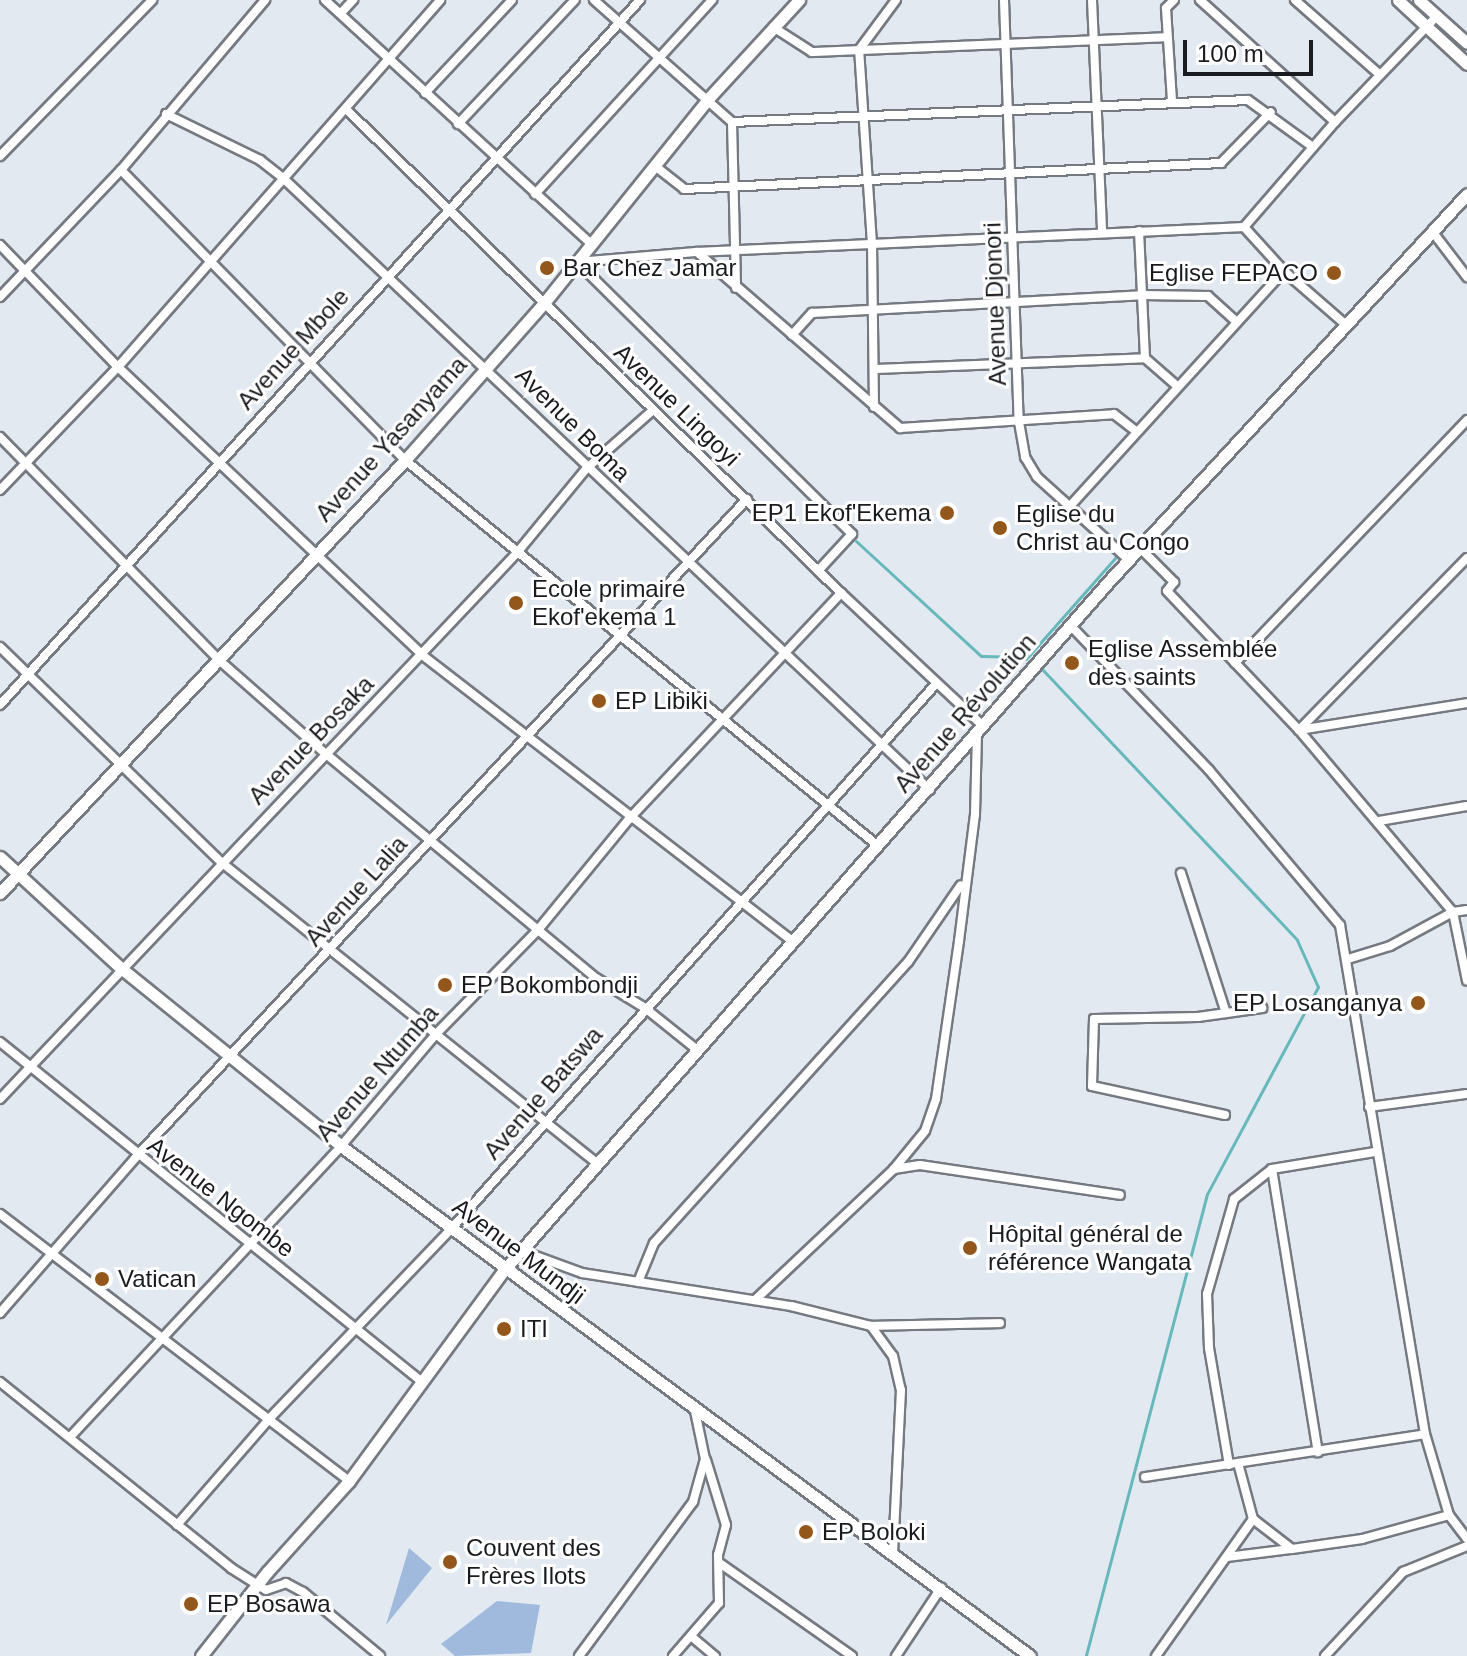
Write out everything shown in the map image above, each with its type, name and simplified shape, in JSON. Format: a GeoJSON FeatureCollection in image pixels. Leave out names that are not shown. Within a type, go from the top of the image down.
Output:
{"type":"FeatureCollection","features":[{"type":"Feature","properties":{"kind":"street"},"geometry":{"type":"LineString","coordinates":[[0,156],[152,0]]}},
{"type":"Feature","properties":{"kind":"street"},"geometry":{"type":"LineString","coordinates":[[0,297],[121,170],[265,0]]}},
{"type":"Feature","properties":{"kind":"street"},"geometry":{"type":"LineString","coordinates":[[325,0],[589,242]]}},
{"type":"Feature","properties":{"kind":"street"},"geometry":{"type":"LineString","coordinates":[[341,13],[353,0]]}},
{"type":"Feature","properties":{"kind":"street"},"geometry":{"type":"LineString","coordinates":[[0,490],[118,367],[440,0]]}},
{"type":"Feature","properties":{"kind":"street"},"geometry":{"type":"LineString","coordinates":[[425,93],[512,0]]}},
{"type":"Feature","properties":{"kind":"street"},"geometry":{"type":"LineString","coordinates":[[458,124],[575,0]]}},
{"type":"Feature","properties":{"kind":"street"},"geometry":{"type":"LineString","coordinates":[[594,0],[732,122],[1095,104],[1248,100],[1271,112],[1313,147]]}},
{"type":"Feature","properties":{"kind":"street","name":"Avenue Mbole"},"geometry":{"type":"LineString","coordinates":[[0,705],[388,273],[640,0]]}},
{"type":"Feature","properties":{"kind":"street"},"geometry":{"type":"LineString","coordinates":[[535,194],[712,0]]}},
{"type":"Feature","properties":{"kind":"street","name":"Avenue Yasanyama"},"geometry":{"type":"LineString","coordinates":[[0,893],[405,460],[544,303],[589,242],[707,100],[799,0]]}},
{"type":"Feature","properties":{"kind":"street"},"geometry":{"type":"LineString","coordinates":[[874,407],[875,309],[859,50],[896,0]]}},
{"type":"Feature","properties":{"kind":"street","name":"Avenue Djonori"},"geometry":{"type":"LineString","coordinates":[[1004,0],[1019,422],[1025,457],[1037,477],[1130,561]]}},
{"type":"Feature","properties":{"kind":"street"},"geometry":{"type":"LineString","coordinates":[[1092,0],[1102,233]]}},
{"type":"Feature","properties":{"kind":"street"},"geometry":{"type":"LineString","coordinates":[[1172,101],[1166,8],[1174,0]]}},
{"type":"Feature","properties":{"kind":"street"},"geometry":{"type":"LineString","coordinates":[[1200,0],[1335,122]]}},
{"type":"Feature","properties":{"kind":"street"},"geometry":{"type":"LineString","coordinates":[[1295,0],[1379,74]]}},
{"type":"Feature","properties":{"kind":"street"},"geometry":{"type":"LineString","coordinates":[[1398,0],[1466,62]]}},
{"type":"Feature","properties":{"kind":"street"},"geometry":{"type":"LineString","coordinates":[[1419,0],[1467,43]]}},
{"type":"Feature","properties":{"kind":"street"},"geometry":{"type":"LineString","coordinates":[[577,262],[696,252],[1244,227],[1335,122],[1437,16]]}},
{"type":"Feature","properties":{"kind":"street"},"geometry":{"type":"LineString","coordinates":[[773,27],[812,52],[1167,37]]}},
{"type":"Feature","properties":{"kind":"street","name":"Avenue Lingoyi"},"geometry":{"type":"LineString","coordinates":[[346,109],[980,730]]}},
{"type":"Feature","properties":{"kind":"street"},"geometry":{"type":"LineString","coordinates":[[655,166],[684,189],[1221,163],[1271,112]]}},
{"type":"Feature","properties":{"kind":"street","name":"Avenue Boma"},"geometry":{"type":"LineString","coordinates":[[166,114],[260,160],[284,179],[487,366],[685,563],[930,791]]}},
{"type":"Feature","properties":{"kind":"street"},"geometry":{"type":"LineString","coordinates":[[732,122],[736,288]]}},
{"type":"Feature","properties":{"kind":"street"},"geometry":{"type":"LineString","coordinates":[[121,170],[405,460],[516,554],[877,845]]}},
{"type":"Feature","properties":{"kind":"street","name":"Avenue Révolution"},"geometry":{"type":"LineString","coordinates":[[201,1656],[257,1584],[349,1481],[505,1269],[877,845],[930,791],[1070,625],[1467,194]]}},
{"type":"Feature","properties":{"kind":"street"},"geometry":{"type":"LineString","coordinates":[[1244,227],[1284,271],[1345,324]]}},
{"type":"Feature","properties":{"kind":"street"},"geometry":{"type":"LineString","coordinates":[[1139,231],[1145,358]]}},
{"type":"Feature","properties":{"kind":"street"},"geometry":{"type":"LineString","coordinates":[[1432,231],[1467,277]]}},
{"type":"Feature","properties":{"kind":"street"},"geometry":{"type":"LineString","coordinates":[[0,245],[118,367],[314,557],[421,654],[629,819],[743,901],[792,941]]}},
{"type":"Feature","properties":{"kind":"street"},"geometry":{"type":"LineString","coordinates":[[696,252],[874,407],[910,431],[1114,414],[1137,432]]}},
{"type":"Feature","properties":{"kind":"street"},"geometry":{"type":"LineString","coordinates":[[577,262],[852,534],[818,571]]}},
{"type":"Feature","properties":{"kind":"street"},"geometry":{"type":"LineString","coordinates":[[1070,506],[1284,271]]}},
{"type":"Feature","properties":{"kind":"street"},"geometry":{"type":"LineString","coordinates":[[792,335],[812,313],[1142,295],[1208,296],[1236,321]]}},
{"type":"Feature","properties":{"kind":"street"},"geometry":{"type":"LineString","coordinates":[[876,369],[1145,358],[1177,386]]}},
{"type":"Feature","properties":{"kind":"street","name":"Avenue Bosaka"},"geometry":{"type":"LineString","coordinates":[[0,1099],[221,862],[516,554],[587,468],[652,411]]}},
{"type":"Feature","properties":{"kind":"street"},"geometry":{"type":"LineString","coordinates":[[1235,663],[1467,420]]}},
{"type":"Feature","properties":{"kind":"street"},"geometry":{"type":"LineString","coordinates":[[0,437],[220,661],[427,842],[596,978],[645,1008],[696,1049]]}},
{"type":"Feature","properties":{"kind":"street","name":"Avenue Lalia"},"geometry":{"type":"LineString","coordinates":[[0,1313],[136,1157],[231,1060],[427,842],[529,739],[685,563],[747,499]]}},
{"type":"Feature","properties":{"kind":"street"},"geometry":{"type":"LineString","coordinates":[[1141,549],[1174,582],[1167,591],[1299,730],[1453,912],[1467,981]]}},
{"type":"Feature","properties":{"kind":"street"},"geometry":{"type":"LineString","coordinates":[[1299,730],[1467,558]]}},
{"type":"Feature","properties":{"kind":"street","name":"Avenue Ntumba"},"geometry":{"type":"LineString","coordinates":[[71,1436],[158,1338],[341,1146],[435,1035],[537,931],[629,819],[841,593]]}},
{"type":"Feature","properties":{"kind":"street"},"geometry":{"type":"LineString","coordinates":[[1070,625],[1209,770],[1340,925],[1348,959],[1375,1152],[1425,1434],[1449,1515],[1467,1539]]}},
{"type":"Feature","properties":{"kind":"street"},"geometry":{"type":"LineString","coordinates":[[0,647],[118,766],[221,862],[435,1035],[546,1119],[599,1165]]}},
{"type":"Feature","properties":{"kind":"street","name":"Avenue Batswa"},"geometry":{"type":"LineString","coordinates":[[177,1525],[269,1419],[452,1228],[743,901],[826,803],[935,685]]}},
{"type":"Feature","properties":{"kind":"street"},"geometry":{"type":"LineString","coordinates":[[1299,730],[1467,703]]}},
{"type":"Feature","properties":{"kind":"street"},"geometry":{"type":"LineString","coordinates":[[755,1300],[893,1170],[925,1131],[936,1099],[975,815],[980,730]]}},
{"type":"Feature","properties":{"kind":"street"},"geometry":{"type":"LineString","coordinates":[[1379,821],[1467,806]]}},
{"type":"Feature","properties":{"kind":"street","name":"Avenue Mundji"},"geometry":{"type":"LineString","coordinates":[[0,857],[122,969],[341,1146],[1030,1656]]}},
{"type":"Feature","properties":{"kind":"street"},"geometry":{"type":"LineString","coordinates":[[1181,873],[1226,1013]]}},
{"type":"Feature","properties":{"kind":"street"},"geometry":{"type":"LineString","coordinates":[[638,1282],[654,1243],[899,973],[964,881]]}},
{"type":"Feature","properties":{"kind":"street"},"geometry":{"type":"LineString","coordinates":[[1348,959],[1390,946],[1453,912],[1467,910]]}},
{"type":"Feature","properties":{"kind":"street"},"geometry":{"type":"LineString","coordinates":[[1225,1115],[1092,1086],[1096,1018],[1226,1013],[1262,1008]]}},
{"type":"Feature","properties":{"kind":"street","name":"Avenue Ngombe"},"geometry":{"type":"LineString","coordinates":[[0,1042],[136,1157],[357,1327],[421,1381]]}},
{"type":"Feature","properties":{"kind":"street"},"geometry":{"type":"LineString","coordinates":[[1369,1107],[1467,1094]]}},
{"type":"Feature","properties":{"kind":"street"},"geometry":{"type":"LineString","coordinates":[[1292,1549],[1253,1519],[1233,1464],[1209,1348],[1207,1294],[1234,1199],[1272,1169],[1375,1152]]}},
{"type":"Feature","properties":{"kind":"street"},"geometry":{"type":"LineString","coordinates":[[893,1170],[920,1165],[1120,1195]]}},
{"type":"Feature","properties":{"kind":"street"},"geometry":{"type":"LineString","coordinates":[[1272,1169],[1318,1452]]}},
{"type":"Feature","properties":{"kind":"street"},"geometry":{"type":"LineString","coordinates":[[0,1214],[158,1338],[349,1481]]}},
{"type":"Feature","properties":{"kind":"street"},"geometry":{"type":"LineString","coordinates":[[522,1251],[582,1273],[755,1300],[871,1326],[1000,1323]]}},
{"type":"Feature","properties":{"kind":"street"},"geometry":{"type":"LineString","coordinates":[[871,1326],[893,1356],[901,1390],[893,1555]]}},
{"type":"Feature","properties":{"kind":"street"},"geometry":{"type":"LineString","coordinates":[[1,1385],[71,1436],[177,1525],[257,1584],[266,1590],[286,1583],[303,1592],[380,1656]]}},
{"type":"Feature","properties":{"kind":"street"},"geometry":{"type":"LineString","coordinates":[[673,1656],[717,1610],[721,1564],[718,1555],[726,1525],[705,1459],[695,1411]]}},
{"type":"Feature","properties":{"kind":"street"},"geometry":{"type":"LineString","coordinates":[[1145,1477],[1425,1434]]}},
{"type":"Feature","properties":{"kind":"street"},"geometry":{"type":"LineString","coordinates":[[579,1656],[693,1502],[705,1459]]}},
{"type":"Feature","properties":{"kind":"street"},"geometry":{"type":"LineString","coordinates":[[1227,1557],[1362,1539],[1449,1515]]}},
{"type":"Feature","properties":{"kind":"street"},"geometry":{"type":"LineString","coordinates":[[1156,1656],[1253,1519]]}},
{"type":"Feature","properties":{"kind":"street"},"geometry":{"type":"LineString","coordinates":[[1325,1656],[1403,1572],[1467,1546]]}},
{"type":"Feature","properties":{"kind":"street"},"geometry":{"type":"LineString","coordinates":[[721,1564],[852,1656]]}},
{"type":"Feature","properties":{"kind":"street"},"geometry":{"type":"LineString","coordinates":[[896,1656],[941,1588]]}},
{"type":"Feature","properties":{"kind":"street"},"geometry":{"type":"LineString","coordinates":[[692,1637],[715,1656]]}},
{"type":"Feature","properties":{"kind":"shaded area"},"geometry":{"type":"Polygon","coordinates":[[[409,1548],[432,1568],[386,1625],[409,1548]]]}},
{"type":"Feature","properties":{"kind":"shaded area"},"geometry":{"type":"Polygon","coordinates":[[[497,1601],[540,1605],[531,1653],[455,1656],[441,1644],[497,1601]]]}},
{"type":"Feature","properties":{"kind":"waterway"},"geometry":{"type":"LineString","coordinates":[[856,541],[981,656],[1024,657]]}},
{"type":"Feature","properties":{"kind":"waterway"},"geometry":{"type":"LineString","coordinates":[[1026,659],[1116,557]]}},
{"type":"Feature","properties":{"kind":"waterway"},"geometry":{"type":"LineString","coordinates":[[1042,669],[1297,940],[1318,987],[1207,1194],[1086,1656]]}},
{"type":"Feature","properties":{"kind":"place","name":"Bar Chez Jamar"},"geometry":{"type":"Point","coordinates":[547,268]}},
{"type":"Feature","properties":{"kind":"place","name":"Eglise FEPACO"},"geometry":{"type":"Point","coordinates":[1334,273]}},
{"type":"Feature","properties":{"kind":"place","name":"EP1 Ekof'Ekema"},"geometry":{"type":"Point","coordinates":[947,513]}},
{"type":"Feature","properties":{"kind":"place","name":"Eglise du Christ au Congo"},"geometry":{"type":"Point","coordinates":[1000,528]}},
{"type":"Feature","properties":{"kind":"place","name":"Ecole primaire Ekof'ekema 1"},"geometry":{"type":"Point","coordinates":[516,603]}},
{"type":"Feature","properties":{"kind":"place","name":"Eglise Assemblée des saints"},"geometry":{"type":"Point","coordinates":[1072,663]}},
{"type":"Feature","properties":{"kind":"place","name":"EP Libiki"},"geometry":{"type":"Point","coordinates":[599,701]}},
{"type":"Feature","properties":{"kind":"place","name":"EP Bokombondji"},"geometry":{"type":"Point","coordinates":[445,985]}},
{"type":"Feature","properties":{"kind":"place","name":"EP Losanganya"},"geometry":{"type":"Point","coordinates":[1418,1003]}},
{"type":"Feature","properties":{"kind":"place","name":"Hôpital général de référence Wangata"},"geometry":{"type":"Point","coordinates":[970,1248]}},
{"type":"Feature","properties":{"kind":"place","name":"Vatican"},"geometry":{"type":"Point","coordinates":[102,1279]}},
{"type":"Feature","properties":{"kind":"place","name":"ITI"},"geometry":{"type":"Point","coordinates":[504,1329]}},
{"type":"Feature","properties":{"kind":"place","name":"EP Boloki"},"geometry":{"type":"Point","coordinates":[806,1532]}},
{"type":"Feature","properties":{"kind":"place","name":"Couvent des Frères Ilots"},"geometry":{"type":"Point","coordinates":[450,1562]}},
{"type":"Feature","properties":{"kind":"place","name":"EP Bosawa"},"geometry":{"type":"Point","coordinates":[191,1604]}}]}
